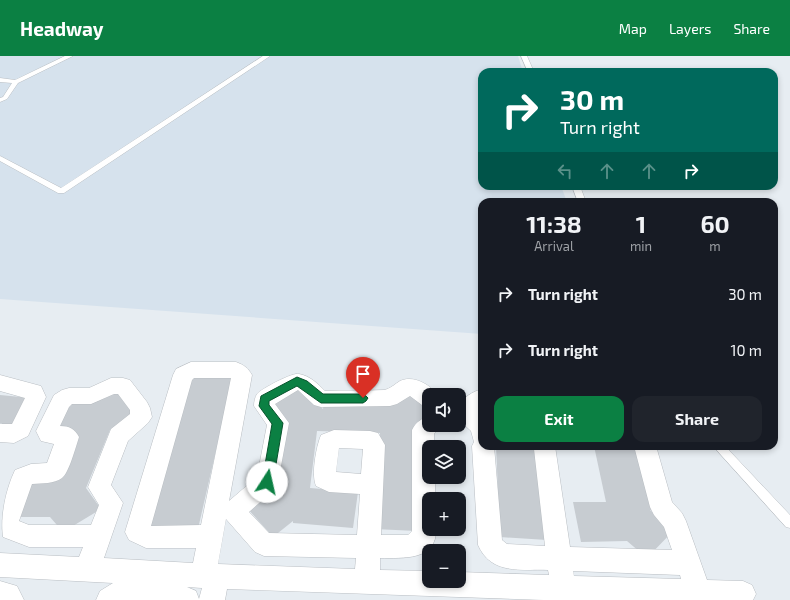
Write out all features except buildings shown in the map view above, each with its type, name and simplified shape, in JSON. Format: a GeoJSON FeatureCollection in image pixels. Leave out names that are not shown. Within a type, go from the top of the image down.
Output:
{"type":"FeatureCollection","features":[{"type":"Feature","properties":{"kind":"street"},"geometry":{"type":"LineString","coordinates":[[210,536],[146,537],[137,532],[183,375],[191,370],[236,370],[242,375],[210,536],[217,586]]}},
{"type":"Feature","properties":{"kind":"street"},"geometry":{"type":"LineString","coordinates":[[422,393],[416,388],[407,387],[390,398],[321,398],[304,384],[297,381],[265,399],[264,406],[278,423],[267,482],[239,506],[236,513],[264,544],[369,547],[413,546],[424,536],[423,432]]}},
{"type":"Feature","properties":{"kind":"street"},"geometry":{"type":"LineString","coordinates":[[0,383],[34,392],[36,397],[20,430],[14,434],[0,433]]}},
{"type":"Feature","properties":{"kind":"street"},"geometry":{"type":"LineString","coordinates":[[87,570],[111,503],[99,487],[119,435],[141,417],[140,408],[123,386],[111,386],[91,396],[69,396],[61,401],[47,431],[49,435],[65,435],[68,437],[56,470],[53,473],[28,474],[23,477],[6,521],[11,529],[29,536],[99,536]]}},
{"type":"Feature","properties":{"kind":"street"},"geometry":{"type":"LineString","coordinates":[[478,400],[469,408],[468,417],[478,425]]}},
{"type":"Feature","properties":{"kind":"street"},"geometry":{"type":"LineString","coordinates":[[483,450],[490,545],[502,556],[688,563]]}},
{"type":"Feature","properties":{"kind":"street"},"geometry":{"type":"LineString","coordinates":[[545,450],[563,587]]}},
{"type":"Feature","properties":{"kind":"street"},"geometry":{"type":"LineString","coordinates":[[646,450],[662,508],[674,521],[700,596]]}},
{"type":"Feature","properties":{"kind":"street"},"geometry":{"type":"LineString","coordinates":[[367,581],[372,485]]}},
{"type":"Feature","properties":{"kind":"street"},"geometry":{"type":"LineString","coordinates":[[0,565],[87,570],[217,586],[367,581],[501,593],[563,587],[700,596],[743,594]]}},
{"type":"Feature","properties":{"kind":"street"},"geometry":{"type":"LineString","coordinates":[[109,600],[125,590],[187,600]]}},
{"type":"Feature","properties":{"kind":"street"},"geometry":{"type":"LineString","coordinates":[[0,594],[8,595],[11,600]]}},
{"type":"Feature","properties":{"kind":"lane"},"geometry":{"type":"LineString","coordinates":[[0,100],[5,98],[16,82],[70,56]]}},
{"type":"Feature","properties":{"kind":"lane"},"geometry":{"type":"LineString","coordinates":[[252,56],[264,58]]}},
{"type":"Feature","properties":{"kind":"lane"},"geometry":{"type":"LineString","coordinates":[[524,56],[529,68]]}},
{"type":"Feature","properties":{"kind":"lane"},"geometry":{"type":"LineString","coordinates":[[0,158],[61,191],[264,58]]}},
{"type":"Feature","properties":{"kind":"lane"},"geometry":{"type":"LineString","coordinates":[[0,80],[16,82]]}},
{"type":"Feature","properties":{"kind":"lane"},"geometry":{"type":"LineString","coordinates":[[722,450],[790,523]]}},
{"type":"Feature","properties":{"kind":"shaded area"},"geometry":{"type":"Polygon","coordinates":[[[0,56],[518,56],[522,68],[478,68],[478,190],[562,190],[566,198],[478,198],[478,334],[0,299],[0,56]]]}},
{"type":"Feature","properties":{"kind":"route"},"geometry":{"type":"LineString","coordinates":[[267,482],[278,423],[264,406],[265,399],[297,381],[304,384],[321,398],[363,398]]}}]}
